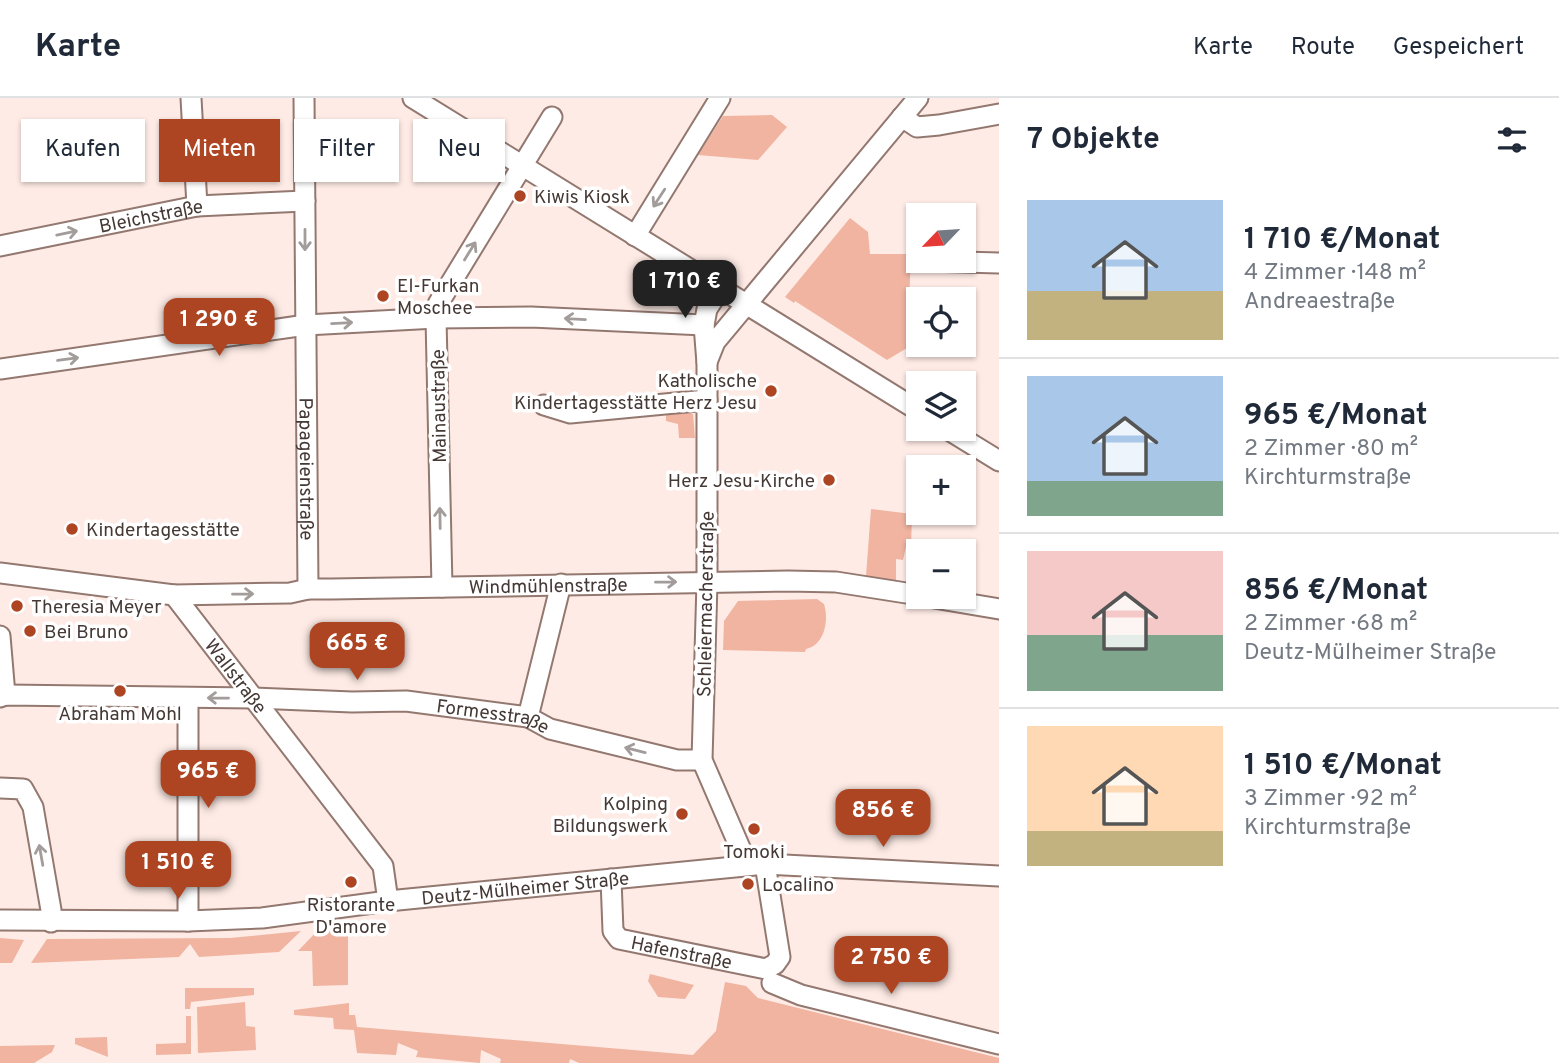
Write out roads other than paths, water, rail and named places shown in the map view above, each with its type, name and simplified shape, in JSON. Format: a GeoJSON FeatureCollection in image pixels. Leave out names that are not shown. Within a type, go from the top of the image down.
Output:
{"type":"FeatureCollection","features":[{"type":"Feature","properties":{"kind":"street"},"geometry":{"type":"LineString","coordinates":[[191,98],[197,206]]}},
{"type":"Feature","properties":{"kind":"street","name":"Papageienstraße"},"geometry":{"type":"LineString","coordinates":[[304,98],[308,589]]}},
{"type":"Feature","properties":{"kind":"street"},"geometry":{"type":"LineString","coordinates":[[413,98],[906,403]]}},
{"type":"Feature","properties":{"kind":"street"},"geometry":{"type":"LineString","coordinates":[[635,236],[720,98]]}},
{"type":"Feature","properties":{"kind":"street"},"geometry":{"type":"LineString","coordinates":[[911,104],[917,127],[999,114]]}},
{"type":"Feature","properties":{"kind":"street","name":"Schleiermacherstraße"},"geometry":{"type":"LineString","coordinates":[[707,363],[715,342],[911,104]]}},
{"type":"Feature","properties":{"kind":"street","name":"Mainaustraße"},"geometry":{"type":"LineString","coordinates":[[442,586],[436,318],[438,304],[552,117]]}},
{"type":"Feature","properties":{"kind":"street","name":"Bleichstraße"},"geometry":{"type":"LineString","coordinates":[[0,246],[197,206],[305,201]]}},
{"type":"Feature","properties":{"kind":"street"},"geometry":{"type":"LineString","coordinates":[[976,262],[999,263]]}},
{"type":"Feature","properties":{"kind":"street","name":"Schleiermacherstraße"},"geometry":{"type":"LineString","coordinates":[[702,760],[707,582],[707,363],[704,325],[707,309],[720,289]]}},
{"type":"Feature","properties":{"kind":"street"},"geometry":{"type":"LineString","coordinates":[[0,369],[306,325],[436,318],[531,317],[704,325]]}},
{"type":"Feature","properties":{"kind":"street"},"geometry":{"type":"LineString","coordinates":[[544,405],[570,413],[707,400]]}},
{"type":"Feature","properties":{"kind":"street"},"geometry":{"type":"LineString","coordinates":[[966,441],[999,461]]}},
{"type":"Feature","properties":{"kind":"street"},"geometry":{"type":"LineString","coordinates":[[0,573],[174,595]]}},
{"type":"Feature","properties":{"kind":"street","name":"Windmühlenstraße"},"geometry":{"type":"LineString","coordinates":[[174,595],[290,593],[308,589],[707,582],[836,582],[906,593]]}},
{"type":"Feature","properties":{"kind":"street"},"geometry":{"type":"LineString","coordinates":[[528,717],[561,584]]}},
{"type":"Feature","properties":{"kind":"street","name":"Wallstraße"},"geometry":{"type":"LineString","coordinates":[[174,595],[383,866],[388,901]]}},
{"type":"Feature","properties":{"kind":"street"},"geometry":{"type":"LineString","coordinates":[[976,605],[999,609]]}},
{"type":"Feature","properties":{"kind":"street"},"geometry":{"type":"LineString","coordinates":[[0,636],[2,696]]}},
{"type":"Feature","properties":{"kind":"street","name":"Formesstraße"},"geometry":{"type":"LineString","coordinates":[[2,696],[406,701],[528,717],[550,729],[639,751],[677,760],[702,760]]}},
{"type":"Feature","properties":{"kind":"street"},"geometry":{"type":"LineString","coordinates":[[188,698],[188,921]]}},
{"type":"Feature","properties":{"kind":"street"},"geometry":{"type":"LineString","coordinates":[[702,760],[741,850],[743,865]]}},
{"type":"Feature","properties":{"kind":"street"},"geometry":{"type":"LineString","coordinates":[[1,788],[23,789],[33,807],[51,922]]}},
{"type":"Feature","properties":{"kind":"street"},"geometry":{"type":"LineString","coordinates":[[765,864],[780,957],[769,976]]}},
{"type":"Feature","properties":{"kind":"street","name":"Deutz-Mülheimer Straße"},"geometry":{"type":"LineString","coordinates":[[0,920],[188,921],[262,918],[388,901],[765,864],[999,876]]}},
{"type":"Feature","properties":{"kind":"street","name":"Hafenstraße"},"geometry":{"type":"LineString","coordinates":[[611,878],[613,931],[618,939],[769,976],[801,995],[999,1044]]}},
{"type":"Feature","properties":{"kind":"place","name":"Kiwis Kiosk"},"geometry":{"type":"Point","coordinates":[520,196]}},
{"type":"Feature","properties":{"kind":"place","name":"El-Furkan Moschee"},"geometry":{"type":"Point","coordinates":[383,296]}},
{"type":"Feature","properties":{"kind":"place","name":"Katholische Kindertagesstätte Herz Jesu"},"geometry":{"type":"Point","coordinates":[771,391]}},
{"type":"Feature","properties":{"kind":"place","name":"Herz Jesu-Kirche"},"geometry":{"type":"Point","coordinates":[829,480]}},
{"type":"Feature","properties":{"kind":"place","name":"Kindertagesstätte"},"geometry":{"type":"Point","coordinates":[72,529]}},
{"type":"Feature","properties":{"kind":"place","name":"Theresia Meyer"},"geometry":{"type":"Point","coordinates":[17,606]}},
{"type":"Feature","properties":{"kind":"place","name":"Bei Bruno"},"geometry":{"type":"Point","coordinates":[30,631]}},
{"type":"Feature","properties":{"kind":"place","name":"Abraham Mohl"},"geometry":{"type":"Point","coordinates":[120,691]}},
{"type":"Feature","properties":{"kind":"place","name":"Kolping Bildungswerk"},"geometry":{"type":"Point","coordinates":[682,814]}},
{"type":"Feature","properties":{"kind":"place","name":"Tomoki"},"geometry":{"type":"Point","coordinates":[754,829]}},
{"type":"Feature","properties":{"kind":"place","name":"Ristorante D'amore"},"geometry":{"type":"Point","coordinates":[351,882]}},
{"type":"Feature","properties":{"kind":"place","name":"Localino"},"geometry":{"type":"Point","coordinates":[748,884]}}]}
